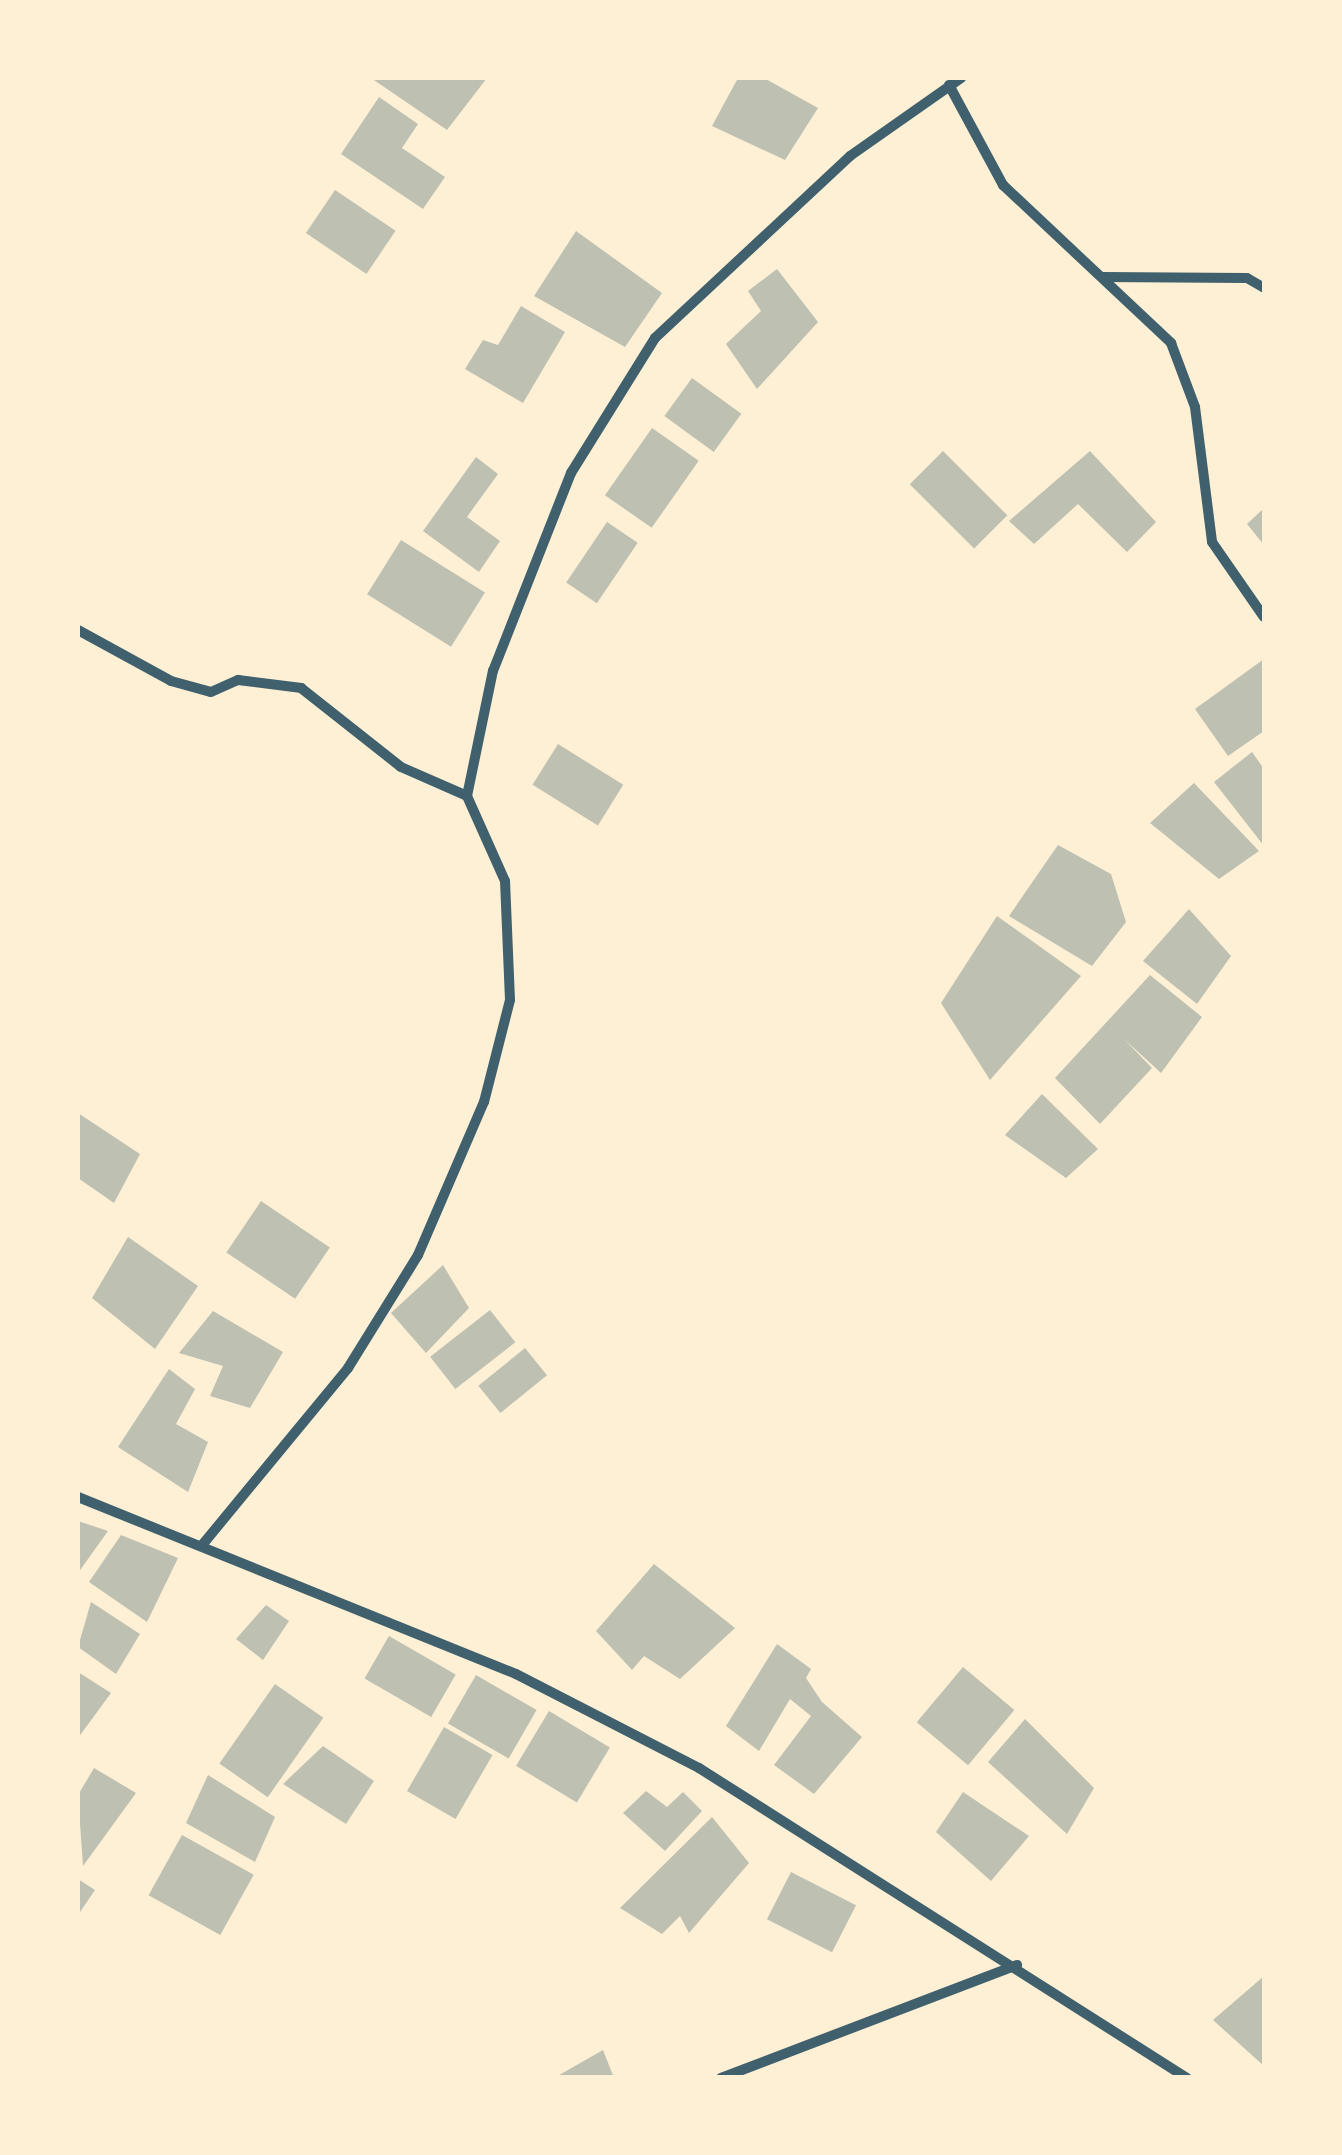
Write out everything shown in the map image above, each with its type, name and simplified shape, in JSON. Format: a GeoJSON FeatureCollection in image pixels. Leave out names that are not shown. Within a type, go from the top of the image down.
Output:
{"type":"FeatureCollection","features":[{"type":"Feature","properties":{"kind":"street"},"geometry":{"type":"LineString","coordinates":[[203,1544],[348,1368],[418,1255],[484,1102],[510,1000],[506,881],[467,796],[493,672],[571,473],[655,338],[850,156],[961,78]]}},
{"type":"Feature","properties":{"kind":"street"},"geometry":{"type":"LineString","coordinates":[[949,84],[1003,185],[1171,344],[1194,407],[1212,542],[1264,617]]}},
{"type":"Feature","properties":{"kind":"street"},"geometry":{"type":"LineString","coordinates":[[1101,278],[1247,278],[1264,288]]}},
{"type":"Feature","properties":{"kind":"street"},"geometry":{"type":"LineString","coordinates":[[78,630],[171,682],[210,692],[238,680],[302,688],[401,767],[467,796]]}},
{"type":"Feature","properties":{"kind":"street"},"geometry":{"type":"LineString","coordinates":[[78,1497],[203,1544],[516,1674],[699,1768],[1016,1965],[1187,2078]]}},
{"type":"Feature","properties":{"kind":"street"},"geometry":{"type":"LineString","coordinates":[[721,2078],[1016,1965]]}},
{"type":"Feature","properties":{"kind":"building"},"geometry":{"type":"Polygon","coordinates":[[[371,78],[487,78],[447,130],[371,78]]]}},
{"type":"Feature","properties":{"kind":"building"},"geometry":{"type":"Polygon","coordinates":[[[738,78],[764,78],[818,108],[785,160],[712,126],[738,78]]]}},
{"type":"Feature","properties":{"kind":"building"},"geometry":{"type":"Polygon","coordinates":[[[379,97],[418,124],[402,148],[445,177],[423,209],[341,154],[379,97]]]}},
{"type":"Feature","properties":{"kind":"building"},"geometry":{"type":"Polygon","coordinates":[[[335,190],[396,231],[366,274],[306,233],[335,190]]]}},
{"type":"Feature","properties":{"kind":"building"},"geometry":{"type":"Polygon","coordinates":[[[576,231],[662,293],[625,347],[534,296],[576,231]]]}},
{"type":"Feature","properties":{"kind":"building"},"geometry":{"type":"Polygon","coordinates":[[[777,269],[818,322],[757,389],[726,344],[761,311],[748,291],[777,269]]]}},
{"type":"Feature","properties":{"kind":"building"},"geometry":{"type":"Polygon","coordinates":[[[521,306],[565,332],[523,403],[465,369],[483,340],[498,345],[521,306]]]}},
{"type":"Feature","properties":{"kind":"building"},"geometry":{"type":"Polygon","coordinates":[[[692,378],[741,414],[714,452],[664,416],[692,378]]]}},
{"type":"Feature","properties":{"kind":"building"},"geometry":{"type":"Polygon","coordinates":[[[652,428],[699,461],[652,528],[605,495],[652,428]]]}},
{"type":"Feature","properties":{"kind":"building"},"geometry":{"type":"Polygon","coordinates":[[[943,451],[1007,515],[974,549],[910,484],[943,451]]]}},
{"type":"Feature","properties":{"kind":"building"},"geometry":{"type":"Polygon","coordinates":[[[1090,451],[1156,522],[1127,552],[1078,504],[1034,544],[1009,521],[1090,451]]]}},
{"type":"Feature","properties":{"kind":"building"},"geometry":{"type":"Polygon","coordinates":[[[476,457],[498,474],[467,517],[500,541],[479,572],[423,531],[476,457]]]}},
{"type":"Feature","properties":{"kind":"building"},"geometry":{"type":"Polygon","coordinates":[[[1264,508],[1264,545],[1247,524],[1264,508]]]}},
{"type":"Feature","properties":{"kind":"building"},"geometry":{"type":"Polygon","coordinates":[[[607,522],[638,543],[597,603],[566,583],[607,522]]]}},
{"type":"Feature","properties":{"kind":"building"},"geometry":{"type":"Polygon","coordinates":[[[401,540],[485,592],[451,647],[367,594],[401,540]]]}},
{"type":"Feature","properties":{"kind":"building"},"geometry":{"type":"Polygon","coordinates":[[[1264,659],[1264,731],[1228,756],[1195,709],[1264,659]]]}},
{"type":"Feature","properties":{"kind":"building"},"geometry":{"type":"Polygon","coordinates":[[[558,744],[623,785],[598,826],[533,785],[558,744]]]}},
{"type":"Feature","properties":{"kind":"building"},"geometry":{"type":"Polygon","coordinates":[[[1252,752],[1264,769],[1264,846],[1214,782],[1252,752]]]}},
{"type":"Feature","properties":{"kind":"building"},"geometry":{"type":"Polygon","coordinates":[[[1194,783],[1259,851],[1219,879],[1150,823],[1194,783]]]}},
{"type":"Feature","properties":{"kind":"building"},"geometry":{"type":"Polygon","coordinates":[[[1058,845],[1111,874],[1126,922],[1092,966],[1009,916],[1058,845]]]}},
{"type":"Feature","properties":{"kind":"building"},"geometry":{"type":"Polygon","coordinates":[[[1189,909],[1231,956],[1197,1004],[1143,961],[1189,909]]]}},
{"type":"Feature","properties":{"kind":"building"},"geometry":{"type":"Polygon","coordinates":[[[997,916],[1081,976],[990,1080],[941,1003],[997,916]]]}},
{"type":"Feature","properties":{"kind":"building"},"geometry":{"type":"Polygon","coordinates":[[[1150,975],[1202,1017],[1161,1073],[1124,1039],[1152,1068],[1100,1124],[1055,1078],[1150,975]]]}},
{"type":"Feature","properties":{"kind":"building"},"geometry":{"type":"Polygon","coordinates":[[[1042,1094],[1098,1149],[1066,1178],[1005,1135],[1042,1094]]]}},
{"type":"Feature","properties":{"kind":"building"},"geometry":{"type":"Polygon","coordinates":[[[78,1113],[140,1154],[114,1203],[78,1178],[78,1113]]]}},
{"type":"Feature","properties":{"kind":"building"},"geometry":{"type":"Polygon","coordinates":[[[261,1201],[330,1247],[295,1299],[226,1252],[261,1201]]]}},
{"type":"Feature","properties":{"kind":"building"},"geometry":{"type":"Polygon","coordinates":[[[128,1237],[198,1286],[155,1349],[92,1298],[128,1237]]]}},
{"type":"Feature","properties":{"kind":"building"},"geometry":{"type":"Polygon","coordinates":[[[443,1265],[469,1308],[426,1353],[391,1313],[443,1265]]]}},
{"type":"Feature","properties":{"kind":"building"},"geometry":{"type":"Polygon","coordinates":[[[490,1310],[515,1342],[455,1389],[430,1357],[490,1310]]]}},
{"type":"Feature","properties":{"kind":"building"},"geometry":{"type":"Polygon","coordinates":[[[213,1311],[283,1352],[250,1408],[210,1396],[223,1366],[179,1353],[213,1311]]]}},
{"type":"Feature","properties":{"kind":"building"},"geometry":{"type":"Polygon","coordinates":[[[525,1348],[547,1375],[500,1413],[478,1386],[525,1348]]]}},
{"type":"Feature","properties":{"kind":"building"},"geometry":{"type":"Polygon","coordinates":[[[169,1369],[195,1389],[176,1424],[208,1442],[188,1492],[118,1447],[169,1369]]]}},
{"type":"Feature","properties":{"kind":"building"},"geometry":{"type":"Polygon","coordinates":[[[78,1521],[108,1531],[78,1573],[78,1521]]]}},
{"type":"Feature","properties":{"kind":"building"},"geometry":{"type":"Polygon","coordinates":[[[121,1535],[178,1558],[147,1622],[89,1582],[121,1535]]]}},
{"type":"Feature","properties":{"kind":"building"},"geometry":{"type":"Polygon","coordinates":[[[654,1564],[735,1628],[680,1679],[644,1656],[632,1670],[596,1631],[654,1564]]]}},
{"type":"Feature","properties":{"kind":"building"},"geometry":{"type":"Polygon","coordinates":[[[91,1602],[140,1634],[116,1674],[78,1647],[91,1602]]]}},
{"type":"Feature","properties":{"kind":"building"},"geometry":{"type":"Polygon","coordinates":[[[266,1605],[289,1621],[263,1660],[236,1639],[266,1605]]]}},
{"type":"Feature","properties":{"kind":"building"},"geometry":{"type":"Polygon","coordinates":[[[389,1636],[456,1674],[431,1717],[364,1678],[389,1636]]]}},
{"type":"Feature","properties":{"kind":"building"},"geometry":{"type":"Polygon","coordinates":[[[777,1644],[811,1669],[806,1678],[822,1702],[862,1737],[814,1794],[774,1765],[811,1716],[790,1699],[759,1751],[726,1726],[777,1644]]]}},
{"type":"Feature","properties":{"kind":"building"},"geometry":{"type":"Polygon","coordinates":[[[963,1667],[1014,1710],[968,1765],[917,1722],[963,1667]]]}},
{"type":"Feature","properties":{"kind":"building"},"geometry":{"type":"Polygon","coordinates":[[[78,1672],[111,1693],[78,1738],[78,1672]]]}},
{"type":"Feature","properties":{"kind":"building"},"geometry":{"type":"Polygon","coordinates":[[[476,1675],[537,1710],[509,1758],[448,1723],[476,1675]]]}},
{"type":"Feature","properties":{"kind":"building"},"geometry":{"type":"Polygon","coordinates":[[[275,1684],[323,1718],[268,1797],[219,1763],[275,1684]]]}},
{"type":"Feature","properties":{"kind":"building"},"geometry":{"type":"Polygon","coordinates":[[[549,1711],[610,1748],[577,1802],[516,1766],[549,1711]]]}},
{"type":"Feature","properties":{"kind":"building"},"geometry":{"type":"Polygon","coordinates":[[[1025,1719],[1094,1788],[1067,1834],[988,1762],[1025,1719]]]}},
{"type":"Feature","properties":{"kind":"building"},"geometry":{"type":"Polygon","coordinates":[[[444,1727],[492,1755],[455,1819],[407,1791],[444,1727]]]}},
{"type":"Feature","properties":{"kind":"building"},"geometry":{"type":"Polygon","coordinates":[[[323,1746],[374,1781],[346,1824],[283,1784],[323,1746]]]}},
{"type":"Feature","properties":{"kind":"building"},"geometry":{"type":"Polygon","coordinates":[[[94,1768],[136,1793],[83,1866],[78,1795],[94,1768]]]}},
{"type":"Feature","properties":{"kind":"building"},"geometry":{"type":"Polygon","coordinates":[[[208,1775],[275,1817],[255,1862],[186,1823],[208,1775]]]}},
{"type":"Feature","properties":{"kind":"building"},"geometry":{"type":"Polygon","coordinates":[[[646,1791],[667,1807],[683,1792],[702,1811],[665,1851],[623,1813],[646,1791]]]}},
{"type":"Feature","properties":{"kind":"building"},"geometry":{"type":"Polygon","coordinates":[[[963,1792],[1029,1836],[991,1881],[936,1832],[963,1792]]]}},
{"type":"Feature","properties":{"kind":"building"},"geometry":{"type":"Polygon","coordinates":[[[712,1817],[749,1863],[689,1933],[680,1916],[662,1934],[620,1908],[712,1817]]]}},
{"type":"Feature","properties":{"kind":"building"},"geometry":{"type":"Polygon","coordinates":[[[182,1835],[254,1875],[220,1935],[149,1895],[182,1835]]]}},
{"type":"Feature","properties":{"kind":"building"},"geometry":{"type":"Polygon","coordinates":[[[791,1872],[856,1905],[832,1952],[767,1919],[791,1872]]]}},
{"type":"Feature","properties":{"kind":"building"},"geometry":{"type":"Polygon","coordinates":[[[78,1879],[95,1890],[78,1915],[78,1879]]]}},
{"type":"Feature","properties":{"kind":"building"},"geometry":{"type":"Polygon","coordinates":[[[1264,1976],[1264,2066],[1213,2020],[1264,1976]]]}},
{"type":"Feature","properties":{"kind":"building"},"geometry":{"type":"Polygon","coordinates":[[[603,2050],[614,2078],[554,2078],[603,2050]]]}}]}
